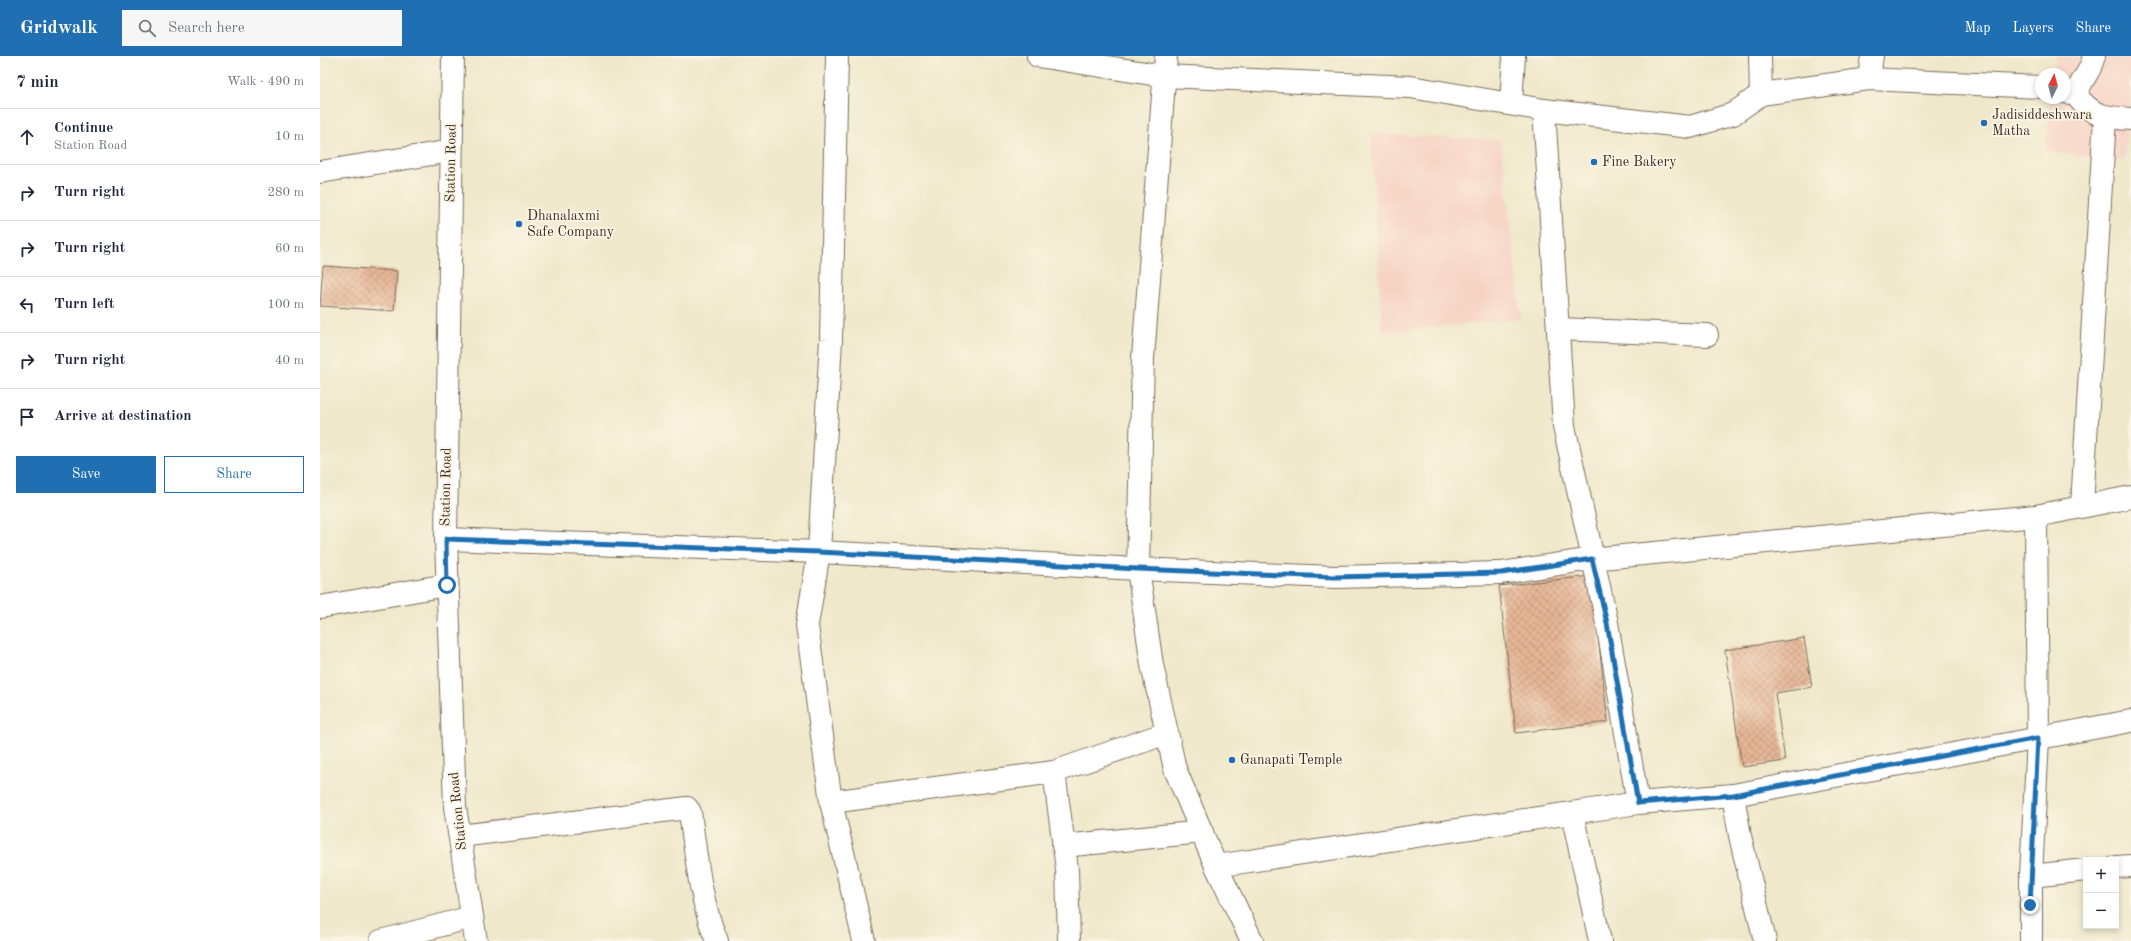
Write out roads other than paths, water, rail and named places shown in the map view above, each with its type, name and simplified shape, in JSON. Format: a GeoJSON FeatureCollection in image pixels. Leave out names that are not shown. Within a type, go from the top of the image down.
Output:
{"type":"FeatureCollection","features":[{"type":"Feature","properties":{"kind":"street","name":"Station Road"},"geometry":{"type":"LineString","coordinates":[[453,56],[446,539],[447,585],[455,807],[476,941]]}},
{"type":"Feature","properties":{"kind":"street"},"geometry":{"type":"LineString","coordinates":[[837,56],[831,340],[819,552],[807,625],[831,802],[864,941]]}},
{"type":"Feature","properties":{"kind":"street"},"geometry":{"type":"LineString","coordinates":[[1038,56],[1411,87],[1544,110],[1690,128],[1733,114],[1761,94],[1869,79],[2035,87]]}},
{"type":"Feature","properties":{"kind":"street"},"geometry":{"type":"LineString","coordinates":[[1511,104],[1514,56]]}},
{"type":"Feature","properties":{"kind":"street"},"geometry":{"type":"LineString","coordinates":[[1760,56],[1761,94]]}},
{"type":"Feature","properties":{"kind":"street"},"geometry":{"type":"LineString","coordinates":[[1869,79],[1872,56]]}},
{"type":"Feature","properties":{"kind":"street"},"geometry":{"type":"LineString","coordinates":[[2071,92],[2090,68],[2094,56]]}},
{"type":"Feature","properties":{"kind":"street"},"geometry":{"type":"LineString","coordinates":[[1165,66],[1143,358],[1138,569],[1152,665],[1175,769],[1216,866],[1252,941]]}},
{"type":"Feature","properties":{"kind":"street"},"geometry":{"type":"LineString","coordinates":[[2071,94],[2086,108],[2105,117],[2131,119]]}},
{"type":"Feature","properties":{"kind":"street"},"geometry":{"type":"LineString","coordinates":[[1544,110],[1564,426],[1607,623],[1638,803]]}},
{"type":"Feature","properties":{"kind":"street"},"geometry":{"type":"LineString","coordinates":[[2082,506],[2105,117]]}},
{"type":"Feature","properties":{"kind":"street"},"geometry":{"type":"LineString","coordinates":[[320,172],[451,151]]}},
{"type":"Feature","properties":{"kind":"street"},"geometry":{"type":"LineString","coordinates":[[1558,329],[1707,335]]}},
{"type":"Feature","properties":{"kind":"street"},"geometry":{"type":"LineString","coordinates":[[446,539],[819,552],[1138,569],[1335,577],[1501,573],[1592,559],[2036,516],[2131,497]]}},
{"type":"Feature","properties":{"kind":"street"},"geometry":{"type":"LineString","coordinates":[[2031,941],[2031,876],[2038,738],[2036,516]]}},
{"type":"Feature","properties":{"kind":"street"},"geometry":{"type":"LineString","coordinates":[[320,607],[447,585]]}},
{"type":"Feature","properties":{"kind":"street"},"geometry":{"type":"LineString","coordinates":[[1216,866],[1638,803],[1733,795],[2131,721]]}},
{"type":"Feature","properties":{"kind":"street"},"geometry":{"type":"LineString","coordinates":[[831,802],[1054,772],[1167,733]]}},
{"type":"Feature","properties":{"kind":"street"},"geometry":{"type":"LineString","coordinates":[[1054,772],[1067,869],[1069,941]]}},
{"type":"Feature","properties":{"kind":"street"},"geometry":{"type":"LineString","coordinates":[[1733,795],[1740,836],[1765,941]]}},
{"type":"Feature","properties":{"kind":"street"},"geometry":{"type":"LineString","coordinates":[[460,836],[687,808],[690,812],[701,888],[716,941]]}},
{"type":"Feature","properties":{"kind":"street"},"geometry":{"type":"LineString","coordinates":[[1572,813],[1600,941]]}},
{"type":"Feature","properties":{"kind":"street"},"geometry":{"type":"LineString","coordinates":[[1063,846],[1202,832]]}},
{"type":"Feature","properties":{"kind":"street"},"geometry":{"type":"LineString","coordinates":[[2119,867],[2131,866]]}},
{"type":"Feature","properties":{"kind":"street"},"geometry":{"type":"LineString","coordinates":[[2031,876],[2083,870]]}},
{"type":"Feature","properties":{"kind":"street"},"geometry":{"type":"LineString","coordinates":[[381,941],[472,917]]}},
{"type":"Feature","properties":{"kind":"place","name":"Jadisiddeshwara Matha"},"geometry":{"type":"Point","coordinates":[1984,123]}},
{"type":"Feature","properties":{"kind":"place","name":"Fine Bakery"},"geometry":{"type":"Point","coordinates":[1594,162]}},
{"type":"Feature","properties":{"kind":"place","name":"Dhanalaxmi Safe Company"},"geometry":{"type":"Point","coordinates":[519,224]}},
{"type":"Feature","properties":{"kind":"place","name":"Ganapati Temple"},"geometry":{"type":"Point","coordinates":[1232,760]}}]}
